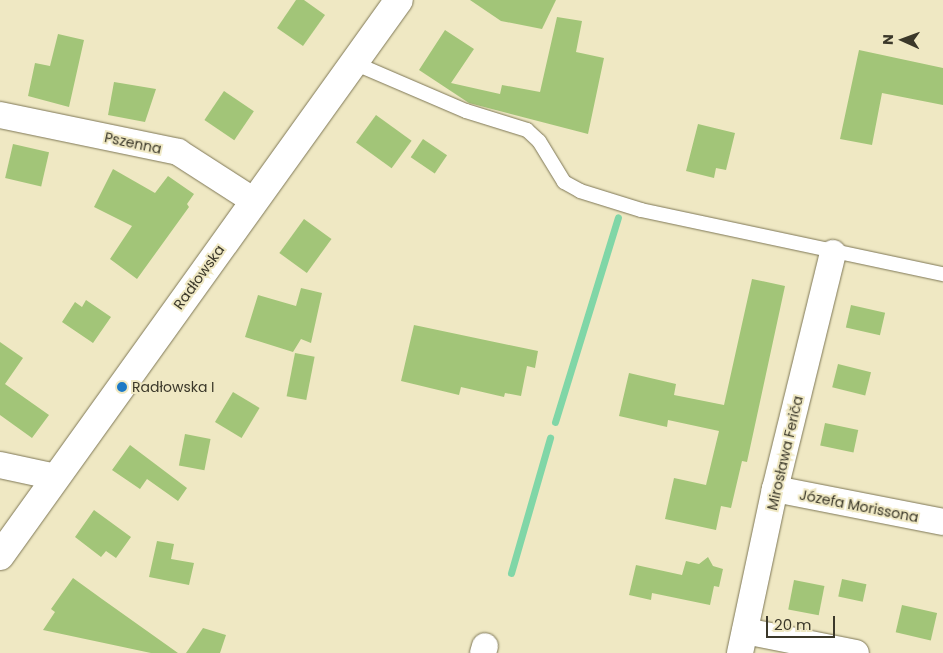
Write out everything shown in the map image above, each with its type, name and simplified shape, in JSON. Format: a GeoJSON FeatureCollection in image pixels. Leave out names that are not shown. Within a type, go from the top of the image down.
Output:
{"type":"FeatureCollection","features":[{"type":"Feature","properties":{"kind":"street","name":"Radłowska"},"geometry":{"type":"LineString","coordinates":[[0,556],[399,0]]}},
{"type":"Feature","properties":{"kind":"street","name":"Pszenna"},"geometry":{"type":"LineString","coordinates":[[0,115],[178,152],[254,202]]}},
{"type":"Feature","properties":{"kind":"street","name":"Mirosława Feriča"},"geometry":{"type":"LineString","coordinates":[[742,642],[775,489],[833,253]]}},
{"type":"Feature","properties":{"kind":"street"},"geometry":{"type":"LineString","coordinates":[[0,465],[56,477]]}},
{"type":"Feature","properties":{"kind":"street","name":"Józefa Morissona"},"geometry":{"type":"LineString","coordinates":[[775,489],[943,522]]}},
{"type":"Feature","properties":{"kind":"street"},"geometry":{"type":"LineString","coordinates":[[742,642],[856,653]]}},
{"type":"Feature","properties":{"kind":"lane"},"geometry":{"type":"LineString","coordinates":[[354,63],[466,111],[527,130],[540,141],[564,182],[580,191],[641,210],[833,253],[943,274]]}},
{"type":"Feature","properties":{"kind":"building"},"geometry":{"type":"Polygon","coordinates":[[[296,0],[304,0],[325,15],[303,46],[277,28],[296,0]]]}},
{"type":"Feature","properties":{"kind":"building"},"geometry":{"type":"Polygon","coordinates":[[[470,0],[556,0],[542,29],[501,21],[470,0]]]}},
{"type":"Feature","properties":{"kind":"building"},"geometry":{"type":"Polygon","coordinates":[[[557,17],[582,21],[576,52],[604,58],[588,134],[469,103],[419,70],[445,30],[474,49],[451,83],[500,94],[502,85],[540,92],[557,17]]]}},
{"type":"Feature","properties":{"kind":"building"},"geometry":{"type":"Polygon","coordinates":[[[58,34],[84,40],[69,107],[28,96],[35,63],[50,66],[58,34]]]}},
{"type":"Feature","properties":{"kind":"building"},"geometry":{"type":"Polygon","coordinates":[[[859,50],[943,68],[943,105],[882,93],[872,145],[840,139],[859,50]]]}},
{"type":"Feature","properties":{"kind":"building"},"geometry":{"type":"Polygon","coordinates":[[[114,82],[156,89],[145,122],[108,115],[114,82]]]}},
{"type":"Feature","properties":{"kind":"building"},"geometry":{"type":"Polygon","coordinates":[[[224,91],[254,111],[234,140],[204,120],[224,91]]]}},
{"type":"Feature","properties":{"kind":"building"},"geometry":{"type":"Polygon","coordinates":[[[376,115],[412,141],[392,168],[356,143],[376,115]]]}},
{"type":"Feature","properties":{"kind":"building"},"geometry":{"type":"Polygon","coordinates":[[[698,124],[735,133],[726,170],[716,168],[714,178],[686,171],[698,124]]]}},
{"type":"Feature","properties":{"kind":"building"},"geometry":{"type":"Polygon","coordinates":[[[423,139],[447,155],[435,173],[411,157],[423,139]]]}},
{"type":"Feature","properties":{"kind":"building"},"geometry":{"type":"Polygon","coordinates":[[[13,144],[49,152],[41,186],[5,178],[13,144]]]}},
{"type":"Feature","properties":{"kind":"building"},"geometry":{"type":"Polygon","coordinates":[[[113,169],[155,193],[168,176],[194,194],[187,204],[189,207],[137,279],[110,259],[132,226],[94,207],[113,169]]]}},
{"type":"Feature","properties":{"kind":"building"},"geometry":{"type":"Polygon","coordinates":[[[304,219],[332,239],[307,273],[279,253],[304,219]]]}},
{"type":"Feature","properties":{"kind":"building"},"geometry":{"type":"Polygon","coordinates":[[[752,279],[785,286],[747,462],[742,461],[731,508],[721,506],[716,530],[665,519],[674,478],[706,485],[719,431],[668,420],[667,427],[619,416],[629,373],[676,384],[674,395],[724,405],[752,279]]]}},
{"type":"Feature","properties":{"kind":"building"},"geometry":{"type":"Polygon","coordinates":[[[301,288],[322,293],[311,343],[301,339],[293,352],[245,337],[258,295],[296,306],[301,288]]]}},
{"type":"Feature","properties":{"kind":"building"},"geometry":{"type":"Polygon","coordinates":[[[86,300],[111,317],[93,343],[62,322],[75,302],[82,307],[86,300]]]}},
{"type":"Feature","properties":{"kind":"building"},"geometry":{"type":"Polygon","coordinates":[[[851,305],[885,313],[880,335],[846,327],[851,305]]]}},
{"type":"Feature","properties":{"kind":"building"},"geometry":{"type":"Polygon","coordinates":[[[414,325],[538,351],[535,368],[527,366],[521,396],[505,393],[504,397],[461,387],[459,395],[401,381],[414,325]]]}},
{"type":"Feature","properties":{"kind":"building"},"geometry":{"type":"Polygon","coordinates":[[[0,342],[23,358],[5,384],[49,415],[32,438],[0,415],[0,342]]]}},
{"type":"Feature","properties":{"kind":"building"},"geometry":{"type":"Polygon","coordinates":[[[295,353],[315,357],[306,400],[287,396],[295,353]]]}},
{"type":"Feature","properties":{"kind":"building"},"geometry":{"type":"Polygon","coordinates":[[[838,364],[871,372],[865,396],[832,387],[838,364]]]}},
{"type":"Feature","properties":{"kind":"building"},"geometry":{"type":"Polygon","coordinates":[[[233,392],[260,408],[242,438],[215,422],[233,392]]]}},
{"type":"Feature","properties":{"kind":"building"},"geometry":{"type":"Polygon","coordinates":[[[825,423],[858,430],[853,453],[820,445],[825,423]]]}},
{"type":"Feature","properties":{"kind":"building"},"geometry":{"type":"Polygon","coordinates":[[[185,434],[211,439],[204,470],[179,465],[185,434]]]}},
{"type":"Feature","properties":{"kind":"building"},"geometry":{"type":"Polygon","coordinates":[[[130,445],[187,488],[178,501],[147,479],[140,489],[112,470],[130,445]]]}},
{"type":"Feature","properties":{"kind":"building"},"geometry":{"type":"Polygon","coordinates":[[[94,510],[131,537],[116,558],[106,551],[101,557],[75,537],[94,510]]]}},
{"type":"Feature","properties":{"kind":"building"},"geometry":{"type":"Polygon","coordinates":[[[157,541],[174,544],[171,559],[194,563],[189,585],[149,577],[157,541]]]}},
{"type":"Feature","properties":{"kind":"building"},"geometry":{"type":"Polygon","coordinates":[[[708,557],[713,566],[723,569],[719,587],[714,586],[710,605],[652,593],[651,600],[629,595],[636,565],[682,575],[686,561],[699,564],[708,557]]]}},
{"type":"Feature","properties":{"kind":"building"},"geometry":{"type":"Polygon","coordinates":[[[73,578],[178,653],[151,653],[43,630],[55,612],[51,609],[73,578]]]}},
{"type":"Feature","properties":{"kind":"building"},"geometry":{"type":"Polygon","coordinates":[[[842,579],[866,584],[863,602],[838,597],[842,579]]]}},
{"type":"Feature","properties":{"kind":"building"},"geometry":{"type":"Polygon","coordinates":[[[794,580],[824,586],[819,615],[788,609],[794,580]]]}},
{"type":"Feature","properties":{"kind":"building"},"geometry":{"type":"Polygon","coordinates":[[[902,605],[937,613],[931,640],[896,632],[902,605]]]}},
{"type":"Feature","properties":{"kind":"building"},"geometry":{"type":"Polygon","coordinates":[[[203,628],[226,635],[220,653],[186,653],[203,628]]]}},
{"type":"Feature","properties":{"kind":"waterway"},"geometry":{"type":"LineString","coordinates":[[555,422],[618,217]]}},
{"type":"Feature","properties":{"kind":"waterway"},"geometry":{"type":"LineString","coordinates":[[511,573],[550,438]]}},
{"type":"Feature","properties":{"kind":"place","name":"Radłowska I"},"geometry":{"type":"Point","coordinates":[122,387]}}]}
